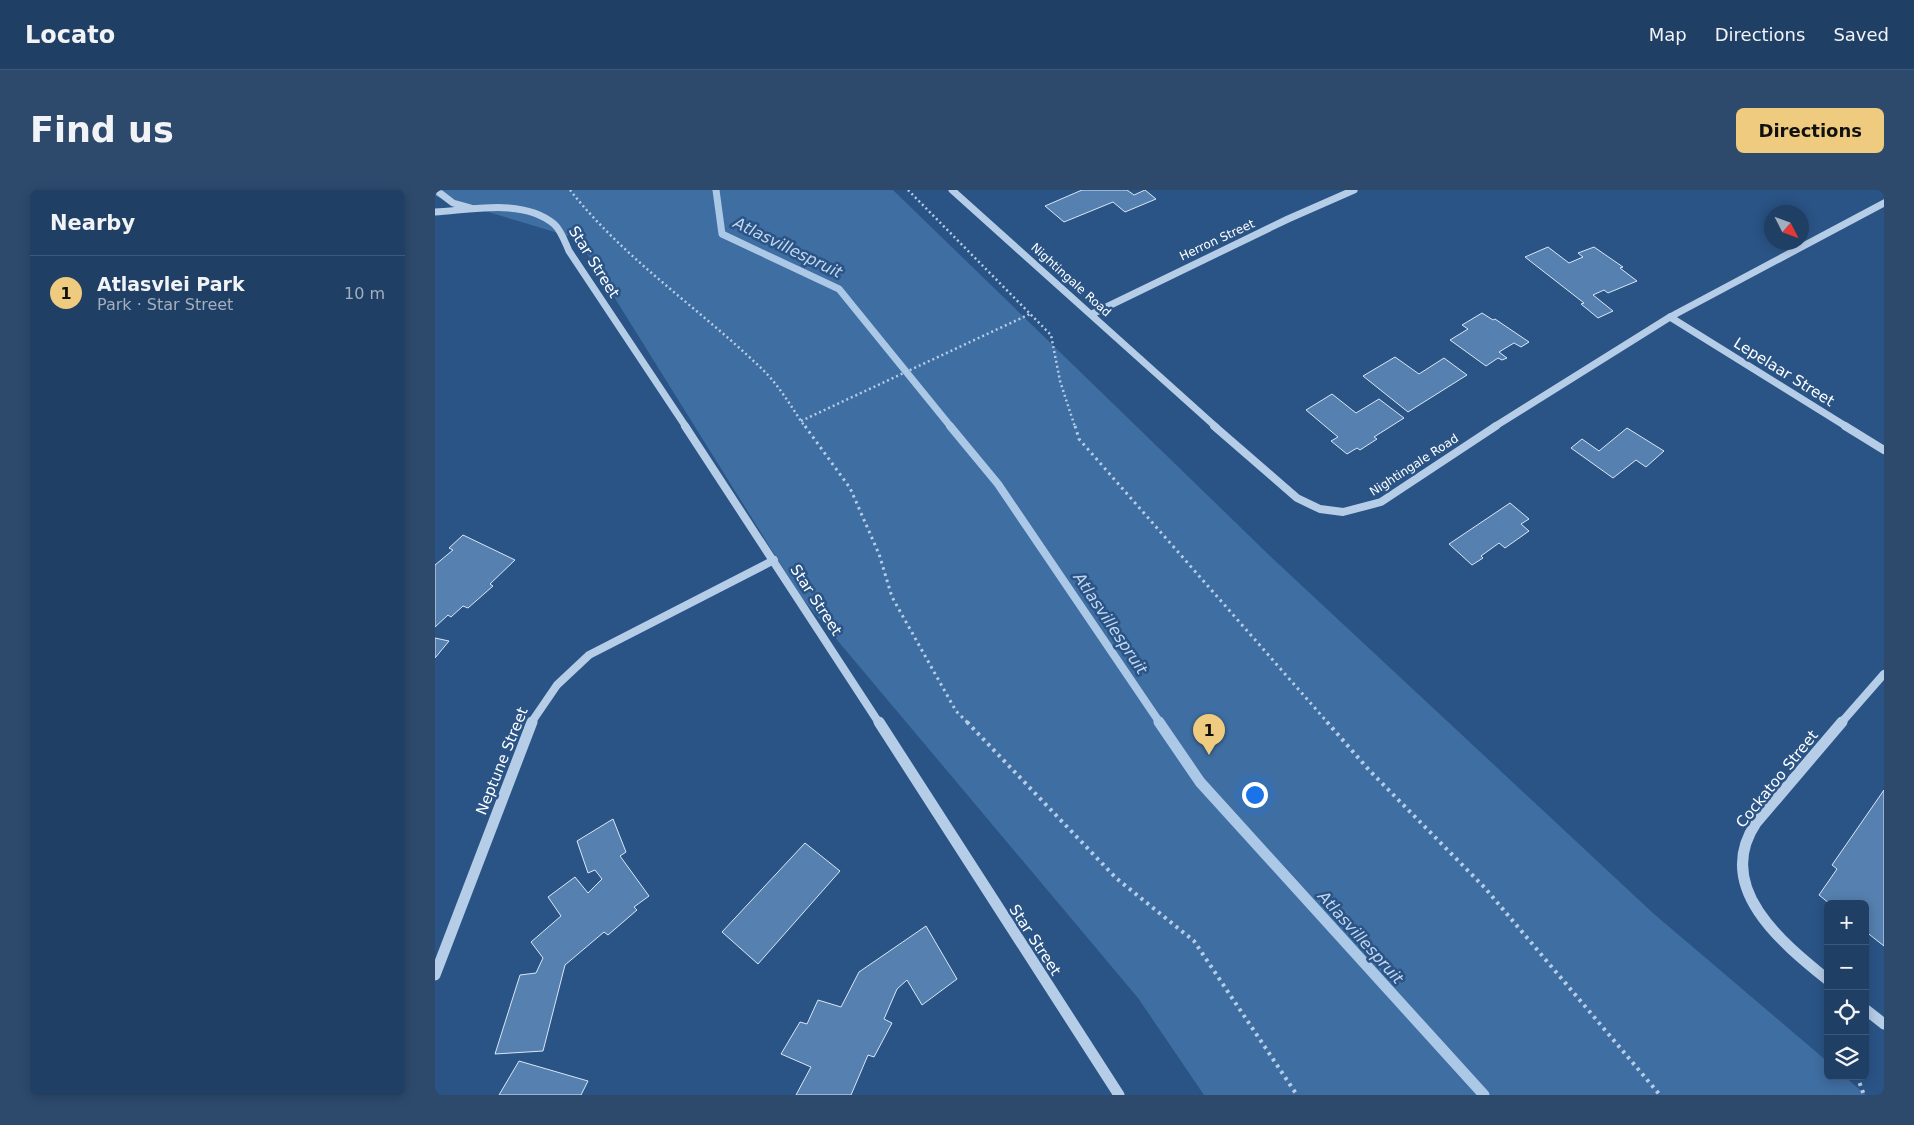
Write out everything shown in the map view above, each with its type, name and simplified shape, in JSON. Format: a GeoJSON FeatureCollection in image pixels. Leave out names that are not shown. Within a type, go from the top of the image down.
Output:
{"type":"FeatureCollection","features":[{"type":"Feature","properties":{"kind":"street"},"geometry":{"type":"LineString","coordinates":[[436,190],[453,203],[477,210]]}},
{"type":"Feature","properties":{"kind":"street","name":"Nightingale Road"},"geometry":{"type":"LineString","coordinates":[[952,190],[1294,496],[1318,508],[1349,512],[1359,511],[1381,502],[1524,407],[1670,317],[1884,203]]}},
{"type":"Feature","properties":{"kind":"street","name":"Herron Street"},"geometry":{"type":"LineString","coordinates":[[1092,314],[1271,227],[1353,190]]}},
{"type":"Feature","properties":{"kind":"street","name":"Star Street"},"geometry":{"type":"LineString","coordinates":[[435,212],[502,208],[523,210],[539,215],[554,224],[569,252],[774,560],[1119,1095]]}},
{"type":"Feature","properties":{"kind":"street"},"geometry":{"type":"LineString","coordinates":[[435,217],[449,211]]}},
{"type":"Feature","properties":{"kind":"street","name":"Lepelaar Street"},"geometry":{"type":"LineString","coordinates":[[1670,317],[1884,450]]}},
{"type":"Feature","properties":{"kind":"street","name":"Neptune Street"},"geometry":{"type":"LineString","coordinates":[[435,975],[533,721],[545,697],[563,676],[589,655],[774,560]]}},
{"type":"Feature","properties":{"kind":"street","name":"Cockatoo Street"},"geometry":{"type":"LineString","coordinates":[[1824,977],[1792,951],[1773,932],[1762,917],[1753,903],[1747,886],[1743,870],[1743,853],[1747,837],[1781,793],[1884,674]]}},
{"type":"Feature","properties":{"kind":"street"},"geometry":{"type":"LineString","coordinates":[[1869,1012],[1884,1024]]}},
{"type":"Feature","properties":{"kind":"path"},"geometry":{"type":"LineString","coordinates":[[570,190],[588,213],[660,281],[764,370],[851,488],[879,554],[892,597],[956,711],[1116,878],[1194,941],[1297,1095]]}},
{"type":"Feature","properties":{"kind":"path"},"geometry":{"type":"LineString","coordinates":[[908,190],[1051,335],[1060,381],[1079,439],[1369,770],[1485,888],[1660,1095]]}},
{"type":"Feature","properties":{"kind":"path"},"geometry":{"type":"LineString","coordinates":[[801,421],[1030,314]]}},
{"type":"Feature","properties":{"kind":"path"},"geometry":{"type":"LineString","coordinates":[[1858,1080],[1864,1095]]}},
{"type":"Feature","properties":{"kind":"shaded area"},"geometry":{"type":"Polygon","coordinates":[[[435,190],[893,190],[1269,555],[1654,914],[1824,1059],[1824,1080],[1849,1080],[1866,1095],[1204,1095],[1138,998],[801,597],[578,239],[435,196],[435,190]]]}},
{"type":"Feature","properties":{"kind":"building"},"geometry":{"type":"Polygon","coordinates":[[[1082,190],[1127,190],[1134,195],[1145,190],[1156,199],[1125,212],[1113,202],[1064,222],[1045,206],[1082,190]]]}},
{"type":"Feature","properties":{"kind":"building"},"geometry":{"type":"Polygon","coordinates":[[[1548,247],[1569,263],[1583,257],[1578,253],[1594,247],[1623,267],[1620,268],[1637,281],[1608,293],[1604,290],[1593,295],[1613,311],[1598,318],[1581,304],[1584,303],[1525,257],[1548,247]]]}},
{"type":"Feature","properties":{"kind":"building"},"geometry":{"type":"Polygon","coordinates":[[[1482,313],[1493,320],[1495,319],[1529,342],[1521,347],[1514,343],[1499,352],[1507,358],[1502,360],[1498,358],[1486,366],[1450,340],[1468,329],[1462,325],[1482,313]]]}},
{"type":"Feature","properties":{"kind":"building"},"geometry":{"type":"Polygon","coordinates":[[[1395,357],[1419,374],[1444,358],[1467,375],[1408,412],[1363,376],[1395,357]]]}},
{"type":"Feature","properties":{"kind":"building"},"geometry":{"type":"Polygon","coordinates":[[[1332,394],[1356,413],[1379,399],[1404,418],[1374,437],[1377,439],[1360,450],[1357,448],[1347,454],[1331,441],[1338,437],[1306,410],[1332,394]]]}},
{"type":"Feature","properties":{"kind":"building"},"geometry":{"type":"Polygon","coordinates":[[[1627,428],[1664,451],[1646,467],[1636,460],[1613,478],[1571,448],[1582,439],[1599,451],[1627,428]]]}},
{"type":"Feature","properties":{"kind":"building"},"geometry":{"type":"Polygon","coordinates":[[[1510,503],[1529,519],[1521,524],[1529,531],[1505,548],[1499,543],[1481,556],[1483,558],[1472,565],[1449,544],[1510,503]]]}},
{"type":"Feature","properties":{"kind":"building"},"geometry":{"type":"Polygon","coordinates":[[[463,535],[515,560],[490,584],[493,586],[468,608],[463,606],[451,617],[448,615],[435,627],[435,565],[453,550],[449,548],[463,535]]]}},
{"type":"Feature","properties":{"kind":"building"},"geometry":{"type":"Polygon","coordinates":[[[435,638],[449,641],[435,658],[435,638]]]}},
{"type":"Feature","properties":{"kind":"building"},"geometry":{"type":"Polygon","coordinates":[[[1884,790],[1884,946],[1869,934],[1869,900],[1825,900],[1819,895],[1837,869],[1832,865],[1884,790]]]}},
{"type":"Feature","properties":{"kind":"building"},"geometry":{"type":"Polygon","coordinates":[[[613,819],[626,852],[620,856],[649,896],[634,907],[637,910],[608,935],[604,932],[565,965],[543,1051],[495,1054],[520,975],[536,973],[543,958],[531,942],[561,916],[548,897],[575,877],[588,893],[602,879],[595,870],[588,873],[577,841],[613,819]]]}},
{"type":"Feature","properties":{"kind":"building"},"geometry":{"type":"Polygon","coordinates":[[[805,843],[840,871],[758,964],[722,932],[805,843]]]}},
{"type":"Feature","properties":{"kind":"building"},"geometry":{"type":"Polygon","coordinates":[[[926,926],[957,979],[922,1005],[907,980],[897,989],[884,1019],[892,1023],[874,1057],[868,1055],[851,1095],[796,1095],[811,1067],[781,1054],[800,1022],[807,1024],[818,1000],[841,1007],[859,972],[926,926]]]}},
{"type":"Feature","properties":{"kind":"building"},"geometry":{"type":"Polygon","coordinates":[[[519,1061],[588,1081],[581,1095],[499,1095],[519,1061]]]}},
{"type":"Feature","properties":{"kind":"waterway","name":"Atlasvillespruit"},"geometry":{"type":"LineString","coordinates":[[716,190],[722,234],[839,289],[951,427]]}},
{"type":"Feature","properties":{"kind":"waterway","name":"Atlasvillespruit"},"geometry":{"type":"LineString","coordinates":[[950,426],[998,484],[1160,723]]}},
{"type":"Feature","properties":{"kind":"waterway","name":"Atlasvillespruit"},"geometry":{"type":"LineString","coordinates":[[1159,722],[1200,782],[1484,1095]]}},
{"type":"Feature","properties":{"kind":"place","name":"Atlasvlei Park"},"geometry":{"type":"Point","coordinates":[1209,755]}}]}
